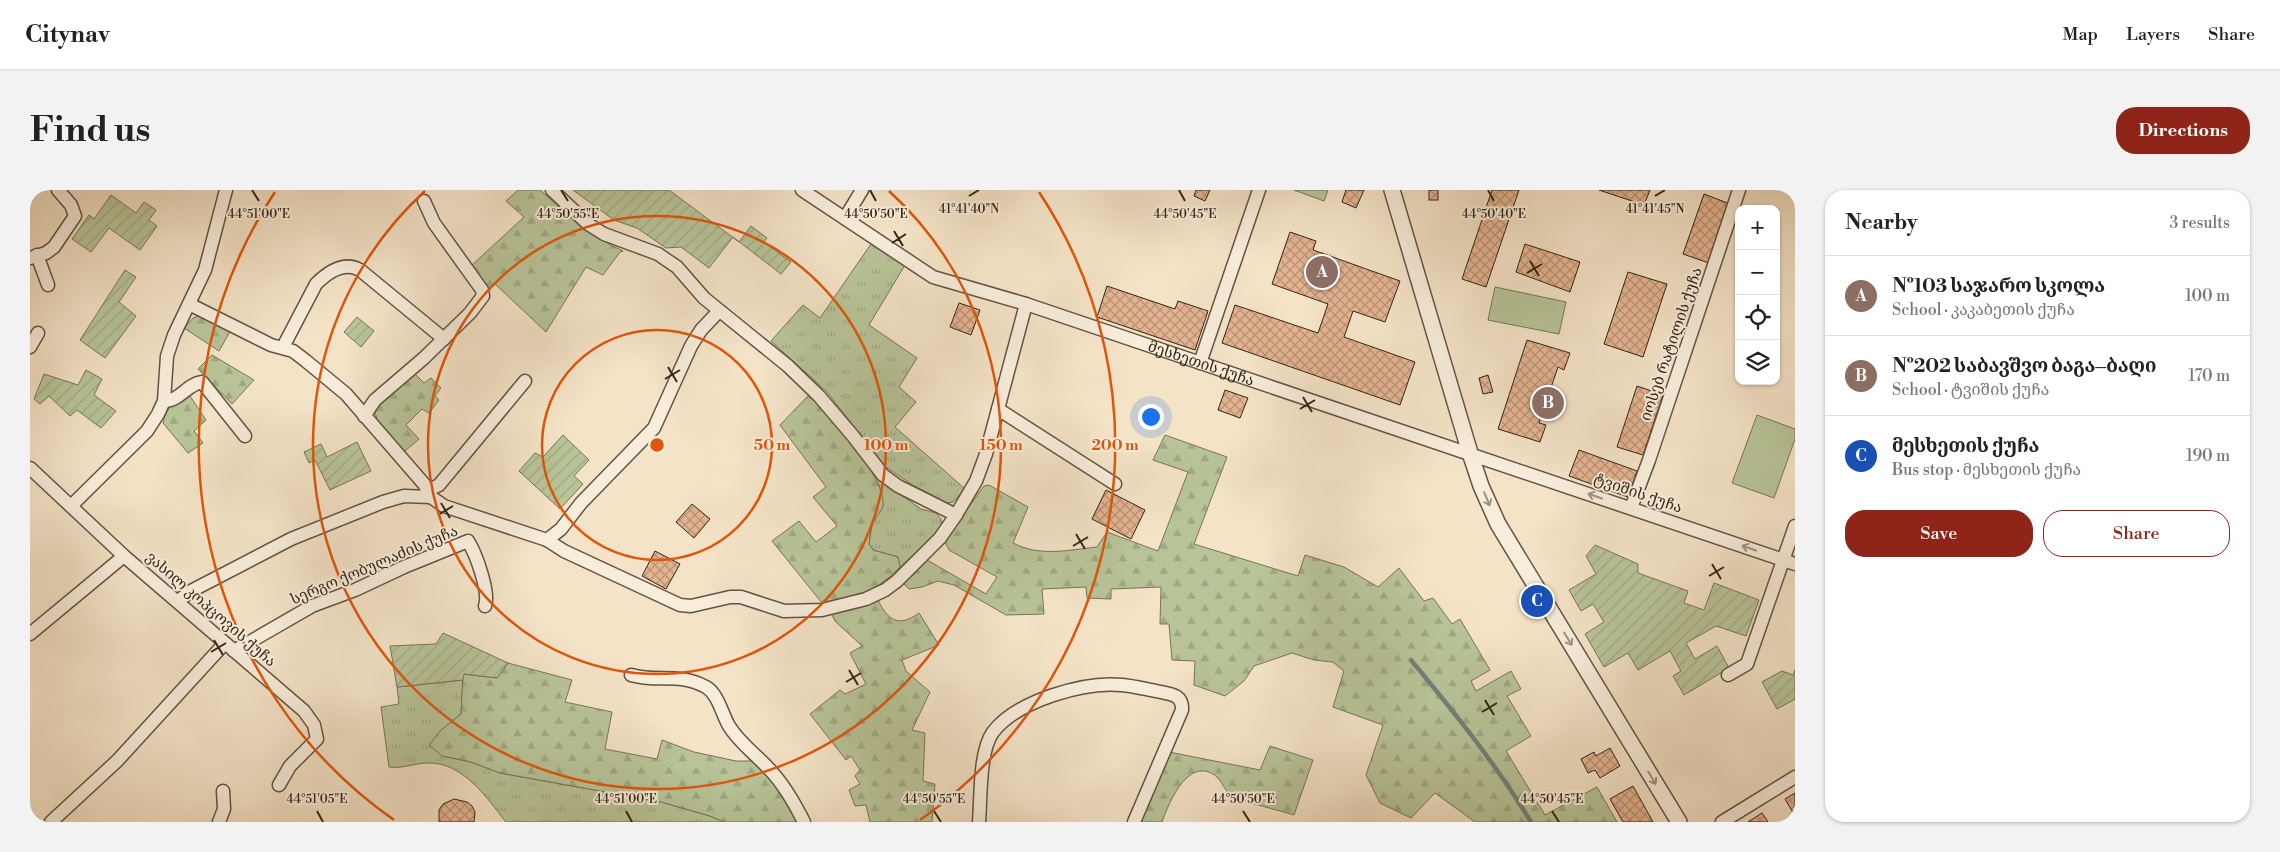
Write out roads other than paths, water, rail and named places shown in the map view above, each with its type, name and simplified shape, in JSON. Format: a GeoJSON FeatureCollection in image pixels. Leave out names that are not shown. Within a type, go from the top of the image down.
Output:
{"type":"FeatureCollection","features":[{"type":"Feature","properties":{"kind":"street"},"geometry":{"type":"LineString","coordinates":[[48,285],[33,256],[46,253],[54,247],[75,216],[71,205],[58,190]]}},
{"type":"Feature","properties":{"kind":"street"},"geometry":{"type":"LineString","coordinates":[[71,506],[147,431],[164,401],[167,356],[174,335],[211,253],[226,190]]}},
{"type":"Feature","properties":{"kind":"street"},"geometry":{"type":"LineString","coordinates":[[552,190],[588,224],[604,234],[658,254],[677,267],[704,298],[788,366],[819,396],[854,436],[883,475],[898,486],[956,515]]}},
{"type":"Feature","properties":{"kind":"street","name":"მესხეთის ქუჩა"},"geometry":{"type":"LineString","coordinates":[[802,190],[933,277],[1026,304],[1200,364],[1470,453]]}},
{"type":"Feature","properties":{"kind":"street"},"geometry":{"type":"LineString","coordinates":[[845,218],[862,190]]}},
{"type":"Feature","properties":{"kind":"street"},"geometry":{"type":"LineString","coordinates":[[1200,364],[1259,190]]}},
{"type":"Feature","properties":{"kind":"street"},"geometry":{"type":"LineString","coordinates":[[1392,190],[1470,453],[1481,486],[1498,524],[1679,822]]}},
{"type":"Feature","properties":{"kind":"street","name":"იოსებ რატილის ქუჩა"},"geometry":{"type":"LineString","coordinates":[[1631,508],[1652,451],[1739,190]]}},
{"type":"Feature","properties":{"kind":"street"},"geometry":{"type":"LineString","coordinates":[[364,416],[375,400],[444,339],[481,302],[483,296],[482,290],[434,223],[424,201]]}},
{"type":"Feature","properties":{"kind":"street"},"geometry":{"type":"LineString","coordinates":[[283,347],[316,284],[324,276],[345,266],[353,266],[360,270],[444,339]]}},
{"type":"Feature","properties":{"kind":"street"},"geometry":{"type":"LineString","coordinates":[[189,304],[271,345],[293,351],[340,388],[430,494],[444,506],[546,540],[564,551],[680,605],[691,606],[730,597],[741,597],[784,611],[822,610],[866,599],[897,581],[940,538],[976,480],[986,454],[1026,304]]}},
{"type":"Feature","properties":{"kind":"street"},"geometry":{"type":"LineString","coordinates":[[546,540],[561,529],[598,485],[654,428],[691,346],[700,330],[719,311]]}},
{"type":"Feature","properties":{"kind":"street"},"geometry":{"type":"LineString","coordinates":[[30,347],[38,333]]}},
{"type":"Feature","properties":{"kind":"street"},"geometry":{"type":"LineString","coordinates":[[178,601],[191,591],[291,539],[383,502],[404,496],[430,494],[525,381]]}},
{"type":"Feature","properties":{"kind":"street"},"geometry":{"type":"LineString","coordinates":[[164,401],[174,400],[193,385],[202,382],[245,436]]}},
{"type":"Feature","properties":{"kind":"street"},"geometry":{"type":"LineString","coordinates":[[998,409],[1115,484]]}},
{"type":"Feature","properties":{"kind":"street","name":"ტვიშის ქუჩა"},"geometry":{"type":"LineString","coordinates":[[1470,453],[1789,562]]}},
{"type":"Feature","properties":{"kind":"street","name":"ვასილ კოპცოვის ქუჩა"},"geometry":{"type":"LineString","coordinates":[[30,468],[124,556],[304,711],[317,732],[317,739],[290,766],[279,785]]}},
{"type":"Feature","properties":{"kind":"street"},"geometry":{"type":"LineString","coordinates":[[1728,675],[1747,664],[1789,562],[1795,526]]}},
{"type":"Feature","properties":{"kind":"street","name":"სერგო ქობულაძის ქუჩა"},"geometry":{"type":"LineString","coordinates":[[51,822],[117,761],[229,647],[312,606],[362,588],[404,567],[468,541],[479,568],[486,599],[485,606]]}},
{"type":"Feature","properties":{"kind":"street"},"geometry":{"type":"LineString","coordinates":[[30,634],[124,556]]}},
{"type":"Feature","properties":{"kind":"street"},"geometry":{"type":"LineString","coordinates":[[631,675],[650,679],[679,677],[707,688],[714,695],[730,727],[745,746],[784,786],[804,822]]}},
{"type":"Feature","properties":{"kind":"street"},"geometry":{"type":"LineString","coordinates":[[980,822],[985,749],[993,733],[1009,717],[1027,706],[1058,694],[1094,686],[1121,685],[1171,694],[1179,697],[1183,702],[1182,710],[1134,822]]}},
{"type":"Feature","properties":{"kind":"street"},"geometry":{"type":"LineString","coordinates":[[1722,822],[1795,777]]}},
{"type":"Feature","properties":{"kind":"street"},"geometry":{"type":"LineString","coordinates":[[219,822],[224,809],[223,791]]}},
{"type":"Feature","properties":{"kind":"waterway"},"geometry":{"type":"LineString","coordinates":[[1411,660],[1489,759],[1531,822]]}},
{"type":"Feature","properties":{"kind":"place","name":"№103 საჯარო სკოლა"},"geometry":{"type":"Point","coordinates":[1322,272]}},
{"type":"Feature","properties":{"kind":"place","name":"№202 საბავშვო ბაგა–ბაღი"},"geometry":{"type":"Point","coordinates":[1548,403]}},
{"type":"Feature","properties":{"kind":"place","name":"მესხეთის ქუჩა"},"geometry":{"type":"Point","coordinates":[1537,601]}}]}
